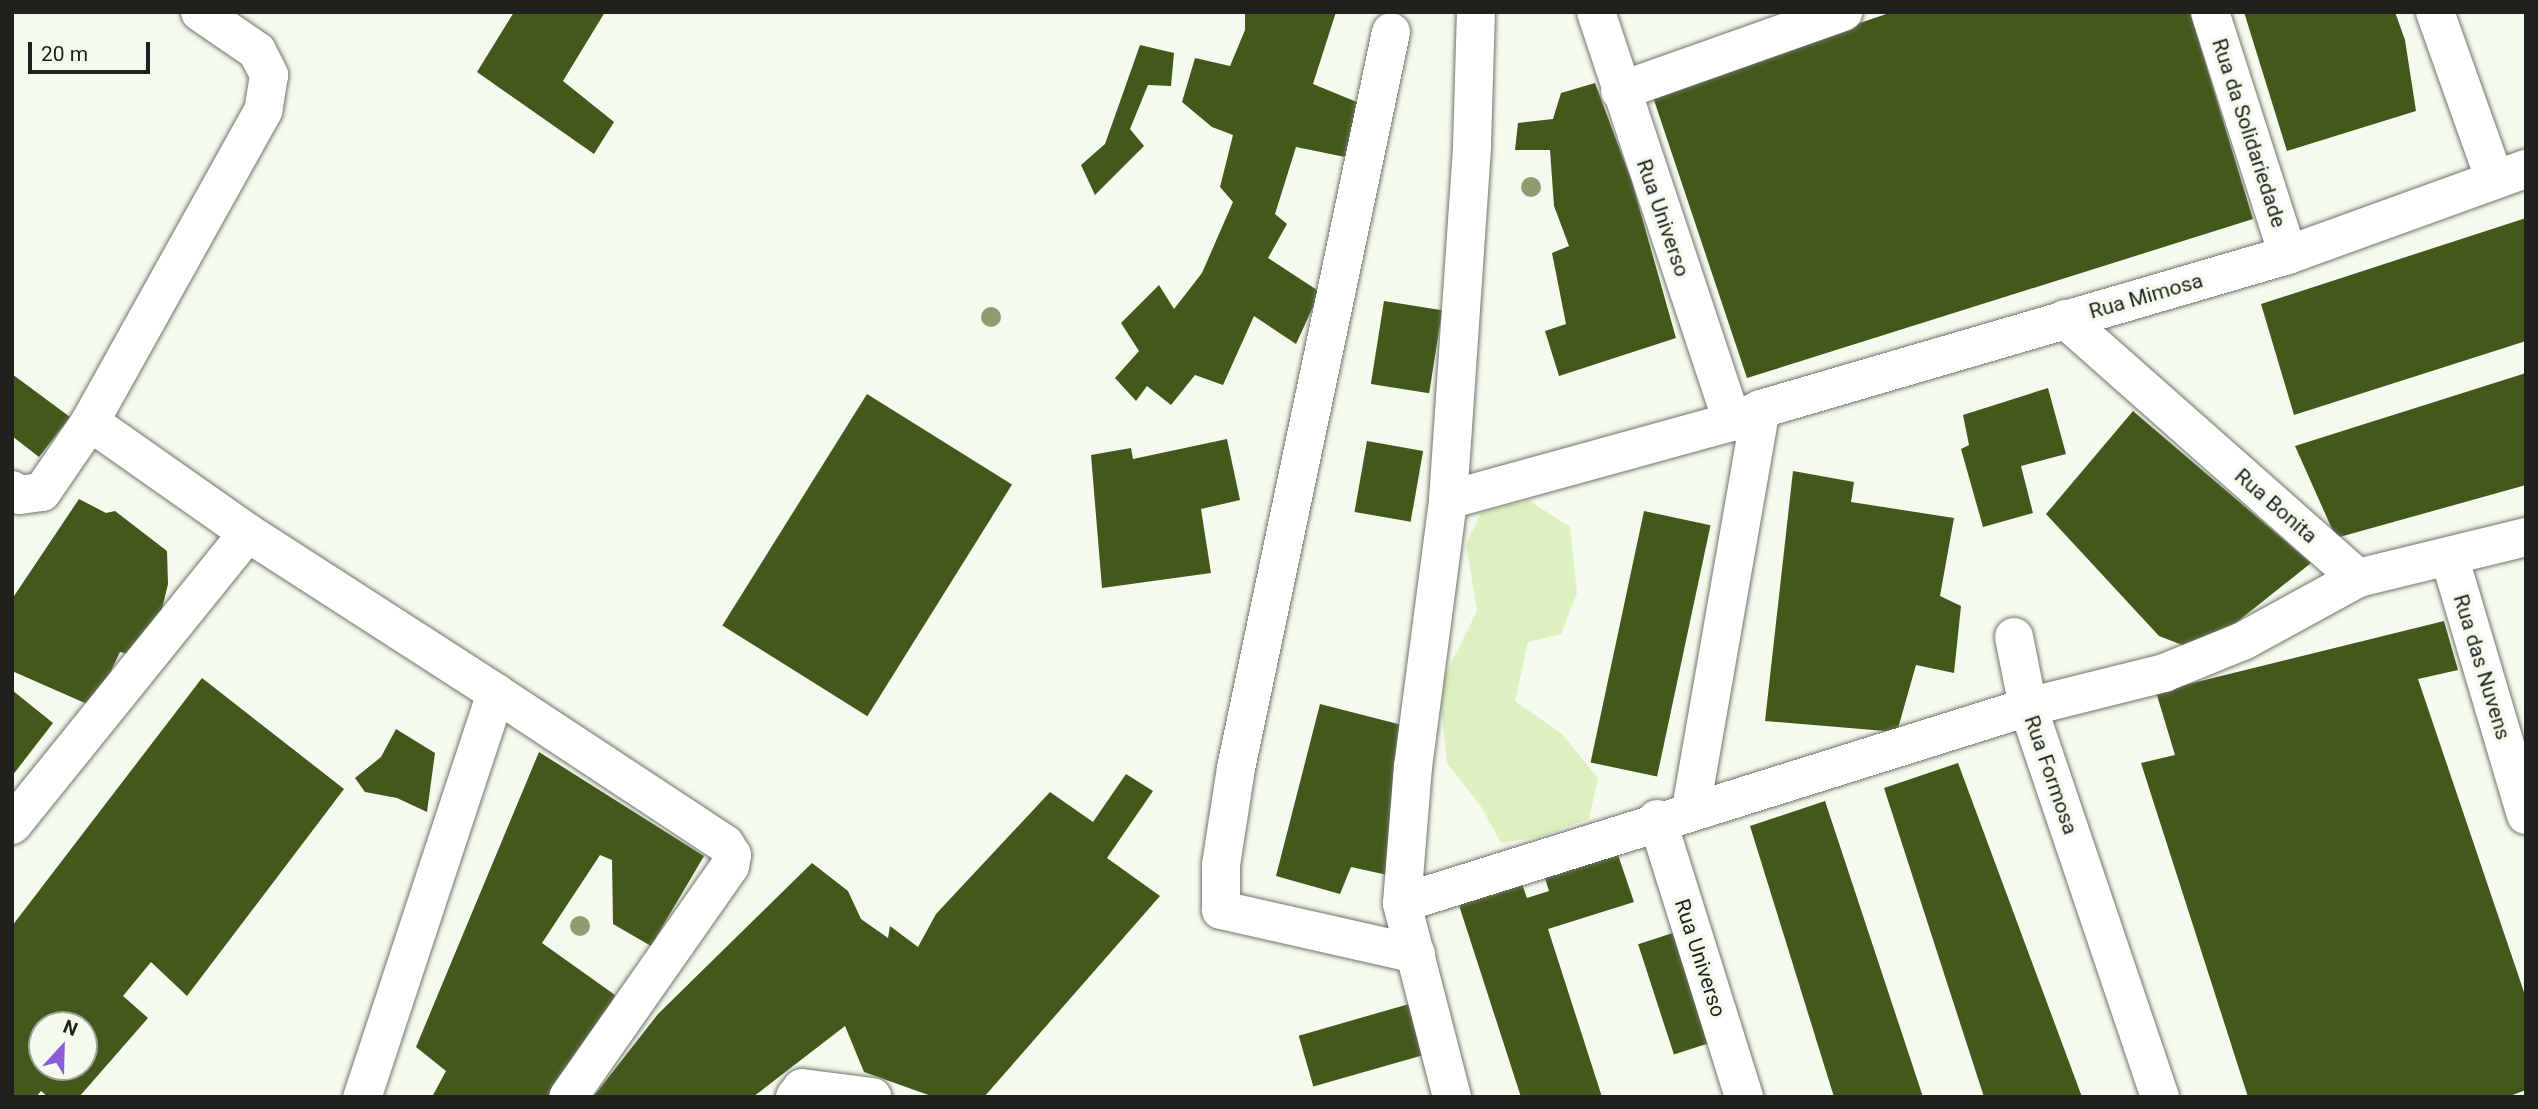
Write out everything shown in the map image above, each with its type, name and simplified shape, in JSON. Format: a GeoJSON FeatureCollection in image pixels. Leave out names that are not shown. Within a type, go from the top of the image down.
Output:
{"type":"FeatureCollection","features":[{"type":"Feature","properties":{"kind":"street"},"geometry":{"type":"LineString","coordinates":[[12,489],[20,495],[42,492],[90,422],[263,111],[269,75],[257,51],[200,12]]}},
{"type":"Feature","properties":{"kind":"street"},"geometry":{"type":"LineString","coordinates":[[1452,1097],[1402,903],[1413,766],[1448,500],[1472,145],[1476,12]]}},
{"type":"Feature","properties":{"kind":"street","name":"Rua Universo"},"geometry":{"type":"LineString","coordinates":[[1596,12],[1620,91],[1746,416],[1674,814],[1744,1097]]}},
{"type":"Feature","properties":{"kind":"street"},"geometry":{"type":"LineString","coordinates":[[1620,91],[1843,12]]}},
{"type":"Feature","properties":{"kind":"street","name":"Rua da Solidariedade"},"geometry":{"type":"LineString","coordinates":[[2210,12],[2288,255]]}},
{"type":"Feature","properties":{"kind":"street"},"geometry":{"type":"LineString","coordinates":[[2435,12],[2510,174]]}},
{"type":"Feature","properties":{"kind":"street"},"geometry":{"type":"LineString","coordinates":[[1391,32],[1236,768],[1221,865],[1221,910],[1416,954]]}},
{"type":"Feature","properties":{"kind":"street","name":"Rua Mimosa"},"geometry":{"type":"LineString","coordinates":[[1448,500],[1746,416],[2065,319],[2288,255],[2510,174]]}},
{"type":"Feature","properties":{"kind":"street","name":"Rua Bonita"},"geometry":{"type":"LineString","coordinates":[[2065,319],[2358,578]]}},
{"type":"Feature","properties":{"kind":"street"},"geometry":{"type":"LineString","coordinates":[[90,422],[248,533],[725,844],[732,855],[730,866],[568,1097]]}},
{"type":"Feature","properties":{"kind":"street"},"geometry":{"type":"LineString","coordinates":[[12,825],[248,533]]}},
{"type":"Feature","properties":{"kind":"street"},"geometry":{"type":"LineString","coordinates":[[2014,637],[2028,707],[2164,673],[2243,641],[2358,578],[2450,559],[2526,537]]}},
{"type":"Feature","properties":{"kind":"street","name":"Rua das Nuvens"},"geometry":{"type":"LineString","coordinates":[[2450,559],[2524,802]]}},
{"type":"Feature","properties":{"kind":"street"},"geometry":{"type":"LineString","coordinates":[[362,1097],[496,693]]}},
{"type":"Feature","properties":{"kind":"street","name":"Rua Formosa"},"geometry":{"type":"LineString","coordinates":[[1402,903],[1674,814],[2028,707],[2160,1097]]}},
{"type":"Feature","properties":{"kind":"street"},"geometry":{"type":"LineString","coordinates":[[794,1097],[802,1088],[872,1097]]}},
{"type":"Feature","properties":{"kind":"green space"},"geometry":{"type":"Polygon","coordinates":[[[1528,500],[1570,527],[1577,593],[1561,634],[1528,642],[1515,701],[1562,734],[1598,778],[1589,819],[1539,837],[1501,843],[1482,808],[1447,763],[1439,688],[1477,611],[1466,545],[1481,513],[1528,500]]]}},
{"type":"Feature","properties":{"kind":"building"},"geometry":{"type":"Polygon","coordinates":[[[514,12],[605,12],[563,81],[614,122],[594,154],[477,72],[514,12]]]}},
{"type":"Feature","properties":{"kind":"building"},"geometry":{"type":"Polygon","coordinates":[[[1245,12],[1336,12],[1313,84],[1364,105],[1350,158],[1296,147],[1275,214],[1287,224],[1268,258],[1320,292],[1296,344],[1254,316],[1223,385],[1195,375],[1171,405],[1147,386],[1136,401],[1115,378],[1139,351],[1121,323],[1159,285],[1174,309],[1202,273],[1233,202],[1220,187],[1233,135],[1212,127],[1182,102],[1195,58],[1230,66],[1245,30],[1245,12]]]}},
{"type":"Feature","properties":{"kind":"building"},"geometry":{"type":"Polygon","coordinates":[[[1892,12],[2190,12],[2253,219],[1747,378],[1652,94],[1892,12]]]}},
{"type":"Feature","properties":{"kind":"building"},"geometry":{"type":"Polygon","coordinates":[[[2244,12],[2395,12],[2405,40],[2416,111],[2287,151],[2244,12]]]}},
{"type":"Feature","properties":{"kind":"building"},"geometry":{"type":"Polygon","coordinates":[[[1140,45],[1174,53],[1171,86],[1148,85],[1130,129],[1144,146],[1095,195],[1081,165],[1105,144],[1140,45]]]}},
{"type":"Feature","properties":{"kind":"building"},"geometry":{"type":"Polygon","coordinates":[[[1595,83],[1632,182],[1676,338],[1559,376],[1545,331],[1566,324],[1552,253],[1569,246],[1554,206],[1550,150],[1515,150],[1518,123],[1553,119],[1561,93],[1595,83]]]}},
{"type":"Feature","properties":{"kind":"building"},"geometry":{"type":"Polygon","coordinates":[[[2526,218],[2526,341],[2294,415],[2261,304],[2526,218]]]}},
{"type":"Feature","properties":{"kind":"building"},"geometry":{"type":"Polygon","coordinates":[[[1384,301],[1442,310],[1429,393],[1371,384],[1384,301]]]}},
{"type":"Feature","properties":{"kind":"building"},"geometry":{"type":"Polygon","coordinates":[[[2526,373],[2526,485],[2336,538],[2295,446],[2526,373]]]}},
{"type":"Feature","properties":{"kind":"building"},"geometry":{"type":"Polygon","coordinates":[[[12,374],[70,417],[39,457],[12,436],[12,374]]]}},
{"type":"Feature","properties":{"kind":"building"},"geometry":{"type":"Polygon","coordinates":[[[2048,388],[2066,454],[2021,466],[2033,513],[1983,527],[1961,449],[1969,445],[1963,415],[2048,388]]]}},
{"type":"Feature","properties":{"kind":"building"},"geometry":{"type":"Polygon","coordinates":[[[867,394],[1012,485],[867,716],[722,626],[867,394]]]}},
{"type":"Feature","properties":{"kind":"building"},"geometry":{"type":"Polygon","coordinates":[[[2133,411],[2311,563],[2217,638],[2190,648],[2159,636],[2046,514],[2133,411]]]}},
{"type":"Feature","properties":{"kind":"building"},"geometry":{"type":"Polygon","coordinates":[[[1227,439],[1240,500],[1201,509],[1211,573],[1102,588],[1091,455],[1131,448],[1133,459],[1227,439]]]}},
{"type":"Feature","properties":{"kind":"building"},"geometry":{"type":"Polygon","coordinates":[[[1367,441],[1423,451],[1411,522],[1354,512],[1367,441]]]}},
{"type":"Feature","properties":{"kind":"building"},"geometry":{"type":"Polygon","coordinates":[[[1793,471],[1854,482],[1851,502],[1954,518],[1940,596],[1961,606],[1954,673],[1916,665],[1897,732],[1765,721],[1793,471]]]}},
{"type":"Feature","properties":{"kind":"building"},"geometry":{"type":"Polygon","coordinates":[[[79,499],[106,513],[115,511],[167,551],[168,584],[162,609],[137,656],[120,652],[94,707],[12,671],[12,599],[79,499]]]}},
{"type":"Feature","properties":{"kind":"building"},"geometry":{"type":"Polygon","coordinates":[[[1644,511],[1711,525],[1657,777],[1591,762],[1644,511]]]}},
{"type":"Feature","properties":{"kind":"building"},"geometry":{"type":"Polygon","coordinates":[[[2444,621],[2458,670],[2418,679],[2526,998],[2526,1090],[2507,1097],[2248,1097],[2141,763],[2175,755],[2156,692],[2444,621]]]}},
{"type":"Feature","properties":{"kind":"building"},"geometry":{"type":"Polygon","coordinates":[[[202,678],[344,789],[187,996],[151,962],[123,996],[148,1018],[98,1075],[98,1011],[28,1011],[28,1081],[93,1081],[79,1097],[48,1097],[41,1091],[36,1097],[17,1097],[12,1094],[12,926],[202,678]]]}},
{"type":"Feature","properties":{"kind":"building"},"geometry":{"type":"Polygon","coordinates":[[[12,690],[53,723],[12,776],[12,690]]]}},
{"type":"Feature","properties":{"kind":"building"},"geometry":{"type":"Polygon","coordinates":[[[1320,704],[1402,725],[1392,876],[1351,867],[1340,894],[1276,876],[1320,704]]]}},
{"type":"Feature","properties":{"kind":"building"},"geometry":{"type":"Polygon","coordinates":[[[396,729],[435,753],[427,812],[397,798],[365,792],[355,778],[381,757],[396,729]]]}},
{"type":"Feature","properties":{"kind":"building"},"geometry":{"type":"Polygon","coordinates":[[[539,752],[704,856],[651,946],[613,924],[612,860],[600,855],[542,943],[615,995],[593,1046],[553,1097],[432,1097],[446,1071],[416,1047],[539,752]]]}},
{"type":"Feature","properties":{"kind":"building"},"geometry":{"type":"Polygon","coordinates":[[[1958,763],[2082,1097],[1984,1097],[1884,788],[1958,763]]]}},
{"type":"Feature","properties":{"kind":"building"},"geometry":{"type":"Polygon","coordinates":[[[1126,774],[1153,791],[1107,858],[1160,896],[984,1097],[934,1097],[864,1072],[845,1026],[753,1097],[593,1097],[658,1014],[812,863],[848,891],[861,919],[888,938],[890,926],[918,947],[936,914],[1050,792],[1093,822],[1126,774]]]}},
{"type":"Feature","properties":{"kind":"building"},"geometry":{"type":"Polygon","coordinates":[[[1825,801],[1923,1097],[1834,1097],[1750,826],[1825,801]]]}},
{"type":"Feature","properties":{"kind":"building"},"geometry":{"type":"Polygon","coordinates":[[[1616,849],[1634,902],[1548,929],[1602,1097],[1521,1097],[1455,893],[1518,873],[1527,898],[1549,891],[1543,872],[1616,849]]]}},
{"type":"Feature","properties":{"kind":"building"},"geometry":{"type":"Polygon","coordinates":[[[1679,931],[1715,1041],[1674,1055],[1638,944],[1679,931]]]}},
{"type":"Feature","properties":{"kind":"building"},"geometry":{"type":"Polygon","coordinates":[[[1416,1002],[1431,1053],[1313,1087],[1299,1036],[1416,1002]]]}}]}
